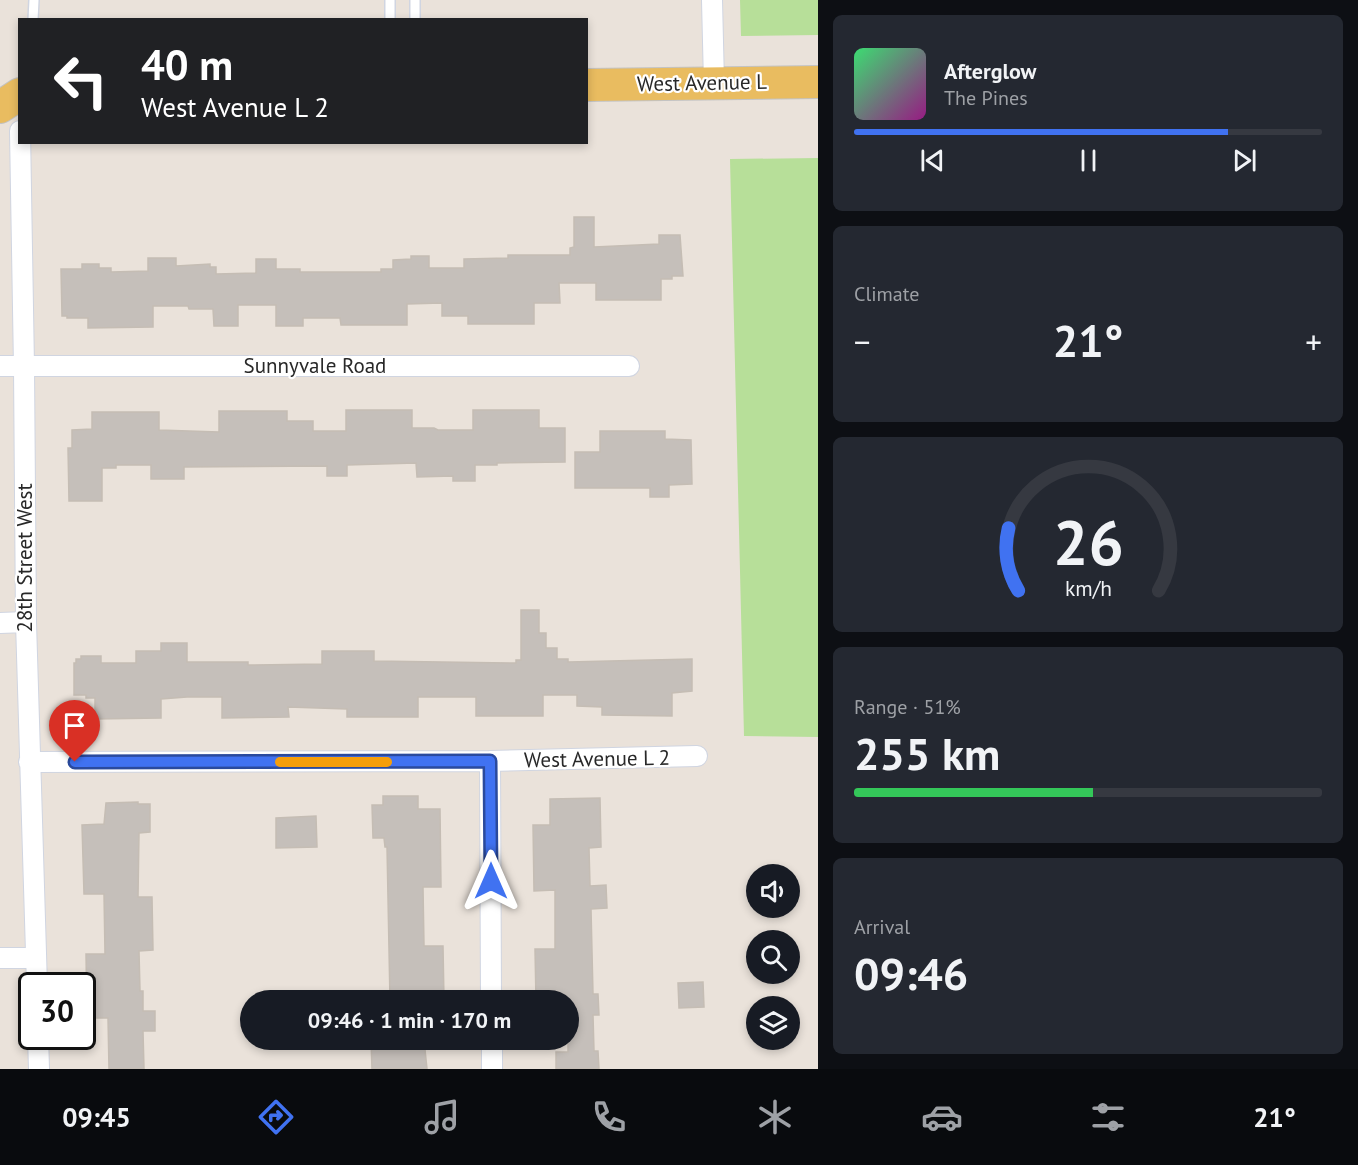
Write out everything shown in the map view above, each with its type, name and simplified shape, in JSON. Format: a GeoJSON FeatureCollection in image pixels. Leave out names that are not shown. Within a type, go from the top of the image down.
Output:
{"type":"FeatureCollection","features":[{"type":"Feature","properties":{"kind":"main road"},"geometry":{"type":"LineString","coordinates":[[0,80],[18,91]]}},
{"type":"Feature","properties":{"kind":"main road","name":"West Avenue L"},"geometry":{"type":"LineString","coordinates":[[588,85],[818,82]]}},
{"type":"Feature","properties":{"kind":"main road"},"geometry":{"type":"LineString","coordinates":[[0,107],[18,94]]}},
{"type":"Feature","properties":{"kind":"street"},"geometry":{"type":"LineString","coordinates":[[712,0],[714,83]]}},
{"type":"Feature","properties":{"kind":"street","name":"28th Street West"},"geometry":{"type":"LineString","coordinates":[[20,144],[26,622],[36,972]]}},
{"type":"Feature","properties":{"kind":"street","name":"Sunnyvale Road"},"geometry":{"type":"LineString","coordinates":[[0,366],[629,366]]}},
{"type":"Feature","properties":{"kind":"street"},"geometry":{"type":"LineString","coordinates":[[0,622],[26,622]]}},
{"type":"Feature","properties":{"kind":"street","name":"West Avenue L 2"},"geometry":{"type":"LineString","coordinates":[[29,762],[490,761],[698,756]]}},
{"type":"Feature","properties":{"kind":"street"},"geometry":{"type":"LineString","coordinates":[[490,761],[491,990]]}},
{"type":"Feature","properties":{"kind":"street"},"geometry":{"type":"LineString","coordinates":[[0,958],[36,958]]}},
{"type":"Feature","properties":{"kind":"street"},"geometry":{"type":"LineString","coordinates":[[38,1050],[39,1069]]}},
{"type":"Feature","properties":{"kind":"street"},"geometry":{"type":"LineString","coordinates":[[492,1050],[492,1069]]}},
{"type":"Feature","properties":{"kind":"lane"},"geometry":{"type":"LineString","coordinates":[[33,18],[34,0]]}},
{"type":"Feature","properties":{"kind":"lane"},"geometry":{"type":"LineString","coordinates":[[390,0],[390,18]]}},
{"type":"Feature","properties":{"kind":"lane"},"geometry":{"type":"LineString","coordinates":[[415,0],[415,18]]}},
{"type":"Feature","properties":{"kind":"green space"},"geometry":{"type":"Polygon","coordinates":[[[740,0],[818,0],[818,35],[741,36],[740,0]]]}},
{"type":"Feature","properties":{"kind":"green space"},"geometry":{"type":"Polygon","coordinates":[[[818,158],[818,737],[744,736],[730,159],[818,158]]]}},
{"type":"Feature","properties":{"kind":"building"},"geometry":{"type":"Polygon","coordinates":[[[574,217],[594,217],[594,247],[659,244],[659,235],[680,235],[683,276],[661,279],[661,300],[596,300],[596,283],[559,283],[560,303],[534,303],[534,324],[468,324],[468,316],[442,316],[442,303],[407,304],[407,325],[341,325],[340,318],[303,318],[303,326],[276,326],[276,305],[238,305],[238,326],[214,326],[213,309],[189,309],[188,306],[153,306],[153,327],[88,328],[88,318],[62,316],[61,269],[82,269],[82,264],[99,264],[99,268],[111,268],[111,272],[148,271],[148,258],[176,258],[176,266],[210,264],[210,267],[216,267],[216,274],[256,273],[256,259],[276,259],[276,269],[300,269],[300,272],[381,272],[381,269],[393,269],[393,260],[411,259],[411,256],[429,256],[429,268],[464,268],[464,259],[508,258],[508,255],[570,255],[570,248],[574,247],[574,217]]]}},
{"type":"Feature","properties":{"kind":"building"},"geometry":{"type":"Polygon","coordinates":[[[346,410],[412,410],[412,428],[473,430],[473,410],[539,410],[539,428],[565,428],[565,462],[475,465],[475,481],[453,481],[453,476],[417,477],[416,463],[347,465],[347,476],[327,476],[327,466],[184,467],[184,479],[151,479],[151,465],[116,465],[116,468],[102,468],[102,501],[69,501],[68,448],[72,448],[72,430],[92,429],[92,412],[159,412],[159,430],[219,432],[219,411],[287,411],[287,421],[313,421],[313,431],[346,431],[346,410]]]}},
{"type":"Feature","properties":{"kind":"building"},"geometry":{"type":"Polygon","coordinates":[[[600,431],[665,431],[665,439],[691,440],[692,484],[669,485],[669,497],[650,497],[650,488],[575,488],[575,452],[600,452],[600,431]]]}},
{"type":"Feature","properties":{"kind":"building"},"geometry":{"type":"Polygon","coordinates":[[[521,610],[539,610],[539,633],[546,633],[546,648],[557,648],[557,659],[568,659],[568,662],[692,659],[692,691],[672,693],[672,716],[602,715],[602,707],[577,706],[577,695],[543,695],[543,716],[476,716],[476,697],[418,697],[418,717],[347,717],[347,709],[288,707],[289,717],[222,718],[222,697],[187,697],[161,699],[161,718],[95,719],[95,698],[74,695],[74,663],[76,659],[81,659],[81,656],[101,656],[101,663],[136,663],[136,651],[161,651],[161,643],[187,643],[187,662],[248,662],[248,665],[322,664],[322,651],[374,651],[374,661],[516,663],[516,660],[521,660],[521,610]]]}},
{"type":"Feature","properties":{"kind":"building"},"geometry":{"type":"Polygon","coordinates":[[[383,796],[418,796],[418,809],[440,809],[441,887],[423,887],[424,946],[443,946],[444,990],[390,990],[387,847],[385,847],[384,838],[373,838],[372,805],[383,805],[383,796]]]}},
{"type":"Feature","properties":{"kind":"building"},"geometry":{"type":"Polygon","coordinates":[[[600,798],[601,847],[589,848],[590,886],[606,885],[607,908],[591,909],[593,994],[598,994],[599,1015],[593,1015],[594,1051],[598,1051],[599,1069],[556,1069],[556,1052],[579,1050],[579,990],[536,990],[535,949],[555,949],[555,890],[534,891],[533,825],[550,825],[550,799],[600,798]]]}},
{"type":"Feature","properties":{"kind":"building"},"geometry":{"type":"Polygon","coordinates":[[[106,803],[150,804],[150,832],[139,833],[138,897],[152,897],[153,950],[139,951],[140,991],[143,991],[143,1011],[155,1011],[155,1031],[143,1031],[144,1069],[109,1069],[108,1018],[96,1018],[96,972],[86,972],[86,954],[105,954],[104,894],[84,894],[82,825],[104,824],[106,803]]]}},
{"type":"Feature","properties":{"kind":"building"},"geometry":{"type":"Polygon","coordinates":[[[316,816],[317,847],[276,848],[276,818],[316,816]]]}},
{"type":"Feature","properties":{"kind":"building"},"geometry":{"type":"Polygon","coordinates":[[[703,982],[704,1007],[679,1008],[678,983],[703,982]]]}},
{"type":"Feature","properties":{"kind":"building"},"geometry":{"type":"Polygon","coordinates":[[[371,1050],[425,1050],[427,1069],[372,1069],[371,1050]]]}},
{"type":"Feature","properties":{"kind":"slow traffic"},"geometry":{"type":"LineString","coordinates":[[280,762],[387,762]]}},
{"type":"Feature","properties":{"kind":"route"},"geometry":{"type":"LineString","coordinates":[[75,762],[490,761],[491,881]]}}]}
